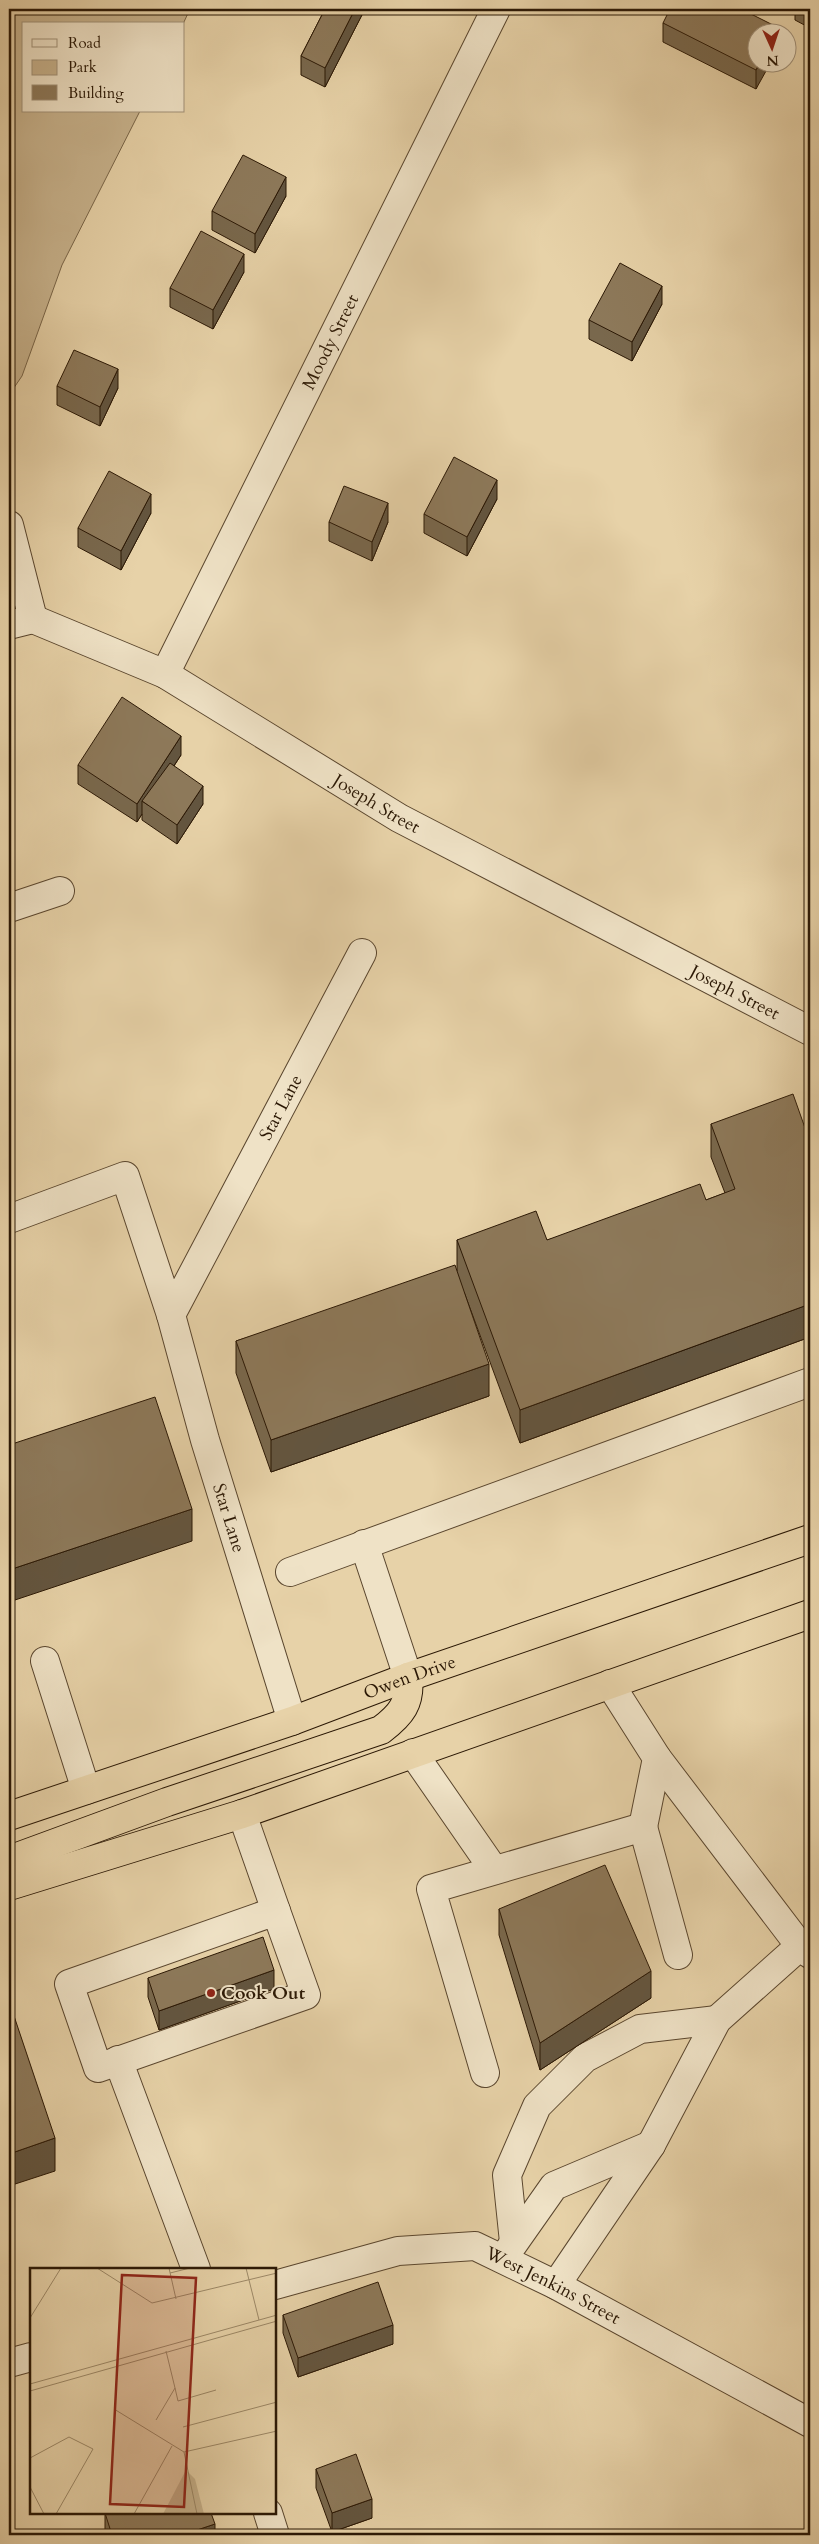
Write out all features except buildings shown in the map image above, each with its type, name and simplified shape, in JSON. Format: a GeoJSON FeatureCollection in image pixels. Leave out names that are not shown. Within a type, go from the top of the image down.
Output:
{"type":"FeatureCollection","features":[{"type":"Feature","properties":{"kind":"highway","name":"Owen Drive"},"geometry":{"type":"LineString","coordinates":[[9,1816],[292,1720],[810,1539]]}},
{"type":"Feature","properties":{"kind":"highway"},"geometry":{"type":"LineString","coordinates":[[9,1886],[242,1814],[810,1614]]}},
{"type":"Feature","properties":{"kind":"highway"},"geometry":{"type":"LineString","coordinates":[[9,1860],[167,1802],[381,1730],[395,1719],[405,1705],[409,1692],[408,1678]]}},
{"type":"Feature","properties":{"kind":"street","name":"Moody Street"},"geometry":{"type":"LineString","coordinates":[[165,674],[496,9]]}},
{"type":"Feature","properties":{"kind":"street","name":"Joseph Street"},"geometry":{"type":"LineString","coordinates":[[9,525],[21,622],[165,674],[400,818],[810,1031]]}},
{"type":"Feature","properties":{"kind":"street"},"geometry":{"type":"LineString","coordinates":[[9,908],[60,891]]}},
{"type":"Feature","properties":{"kind":"street","name":"Star Lane"},"geometry":{"type":"LineString","coordinates":[[171,1315],[362,953]]}},
{"type":"Feature","properties":{"kind":"street","name":"Star Lane"},"geometry":{"type":"LineString","coordinates":[[9,1219],[125,1176],[171,1315],[205,1440],[292,1720]]}},
{"type":"Feature","properties":{"kind":"street"},"geometry":{"type":"LineString","coordinates":[[290,1572],[810,1382]]}},
{"type":"Feature","properties":{"kind":"street"},"geometry":{"type":"LineString","coordinates":[[364,1544],[408,1678]]}},
{"type":"Feature","properties":{"kind":"street"},"geometry":{"type":"LineString","coordinates":[[45,1661],[86,1790]]}},
{"type":"Feature","properties":{"kind":"street"},"geometry":{"type":"LineString","coordinates":[[556,2284],[651,2145],[717,2020],[805,1950],[658,1758],[610,1684]]}},
{"type":"Feature","properties":{"kind":"street"},"geometry":{"type":"LineString","coordinates":[[414,1753],[494,1870]]}},
{"type":"Feature","properties":{"kind":"street"},"geometry":{"type":"LineString","coordinates":[[658,1758],[642,1827],[678,1955]]}},
{"type":"Feature","properties":{"kind":"street"},"geometry":{"type":"LineString","coordinates":[[242,1814],[306,1995],[98,2068],[69,1984],[276,1911]]}},
{"type":"Feature","properties":{"kind":"street"},"geometry":{"type":"LineString","coordinates":[[485,2073],[431,1889],[642,1827]]}},
{"type":"Feature","properties":{"kind":"street"},"geometry":{"type":"LineString","coordinates":[[508,2252],[507,2175],[537,2106],[585,2058],[640,2029],[717,2020]]}},
{"type":"Feature","properties":{"kind":"street"},"geometry":{"type":"LineString","coordinates":[[118,2060],[196,2268]]}},
{"type":"Feature","properties":{"kind":"street"},"geometry":{"type":"LineString","coordinates":[[508,2252],[554,2186],[651,2145]]}},
{"type":"Feature","properties":{"kind":"street","name":"West Jenkins Street"},"geometry":{"type":"LineString","coordinates":[[276,2286],[398,2251],[475,2246],[508,2252],[556,2284],[810,2423]]}},
{"type":"Feature","properties":{"kind":"street"},"geometry":{"type":"LineString","coordinates":[[9,2363],[30,2357]]}},
{"type":"Feature","properties":{"kind":"street"},"geometry":{"type":"LineString","coordinates":[[268,2514],[275,2535]]}},
{"type":"Feature","properties":{"kind":"green space"},"geometry":{"type":"Polygon","coordinates":[[[9,9],[190,9],[184,22],[22,22],[22,112],[139,112],[62,265],[22,376],[9,395],[9,9]]]}},
{"type":"Feature","properties":{"kind":"place","name":"Cook Out"},"geometry":{"type":"Point","coordinates":[211,1993]}}]}
